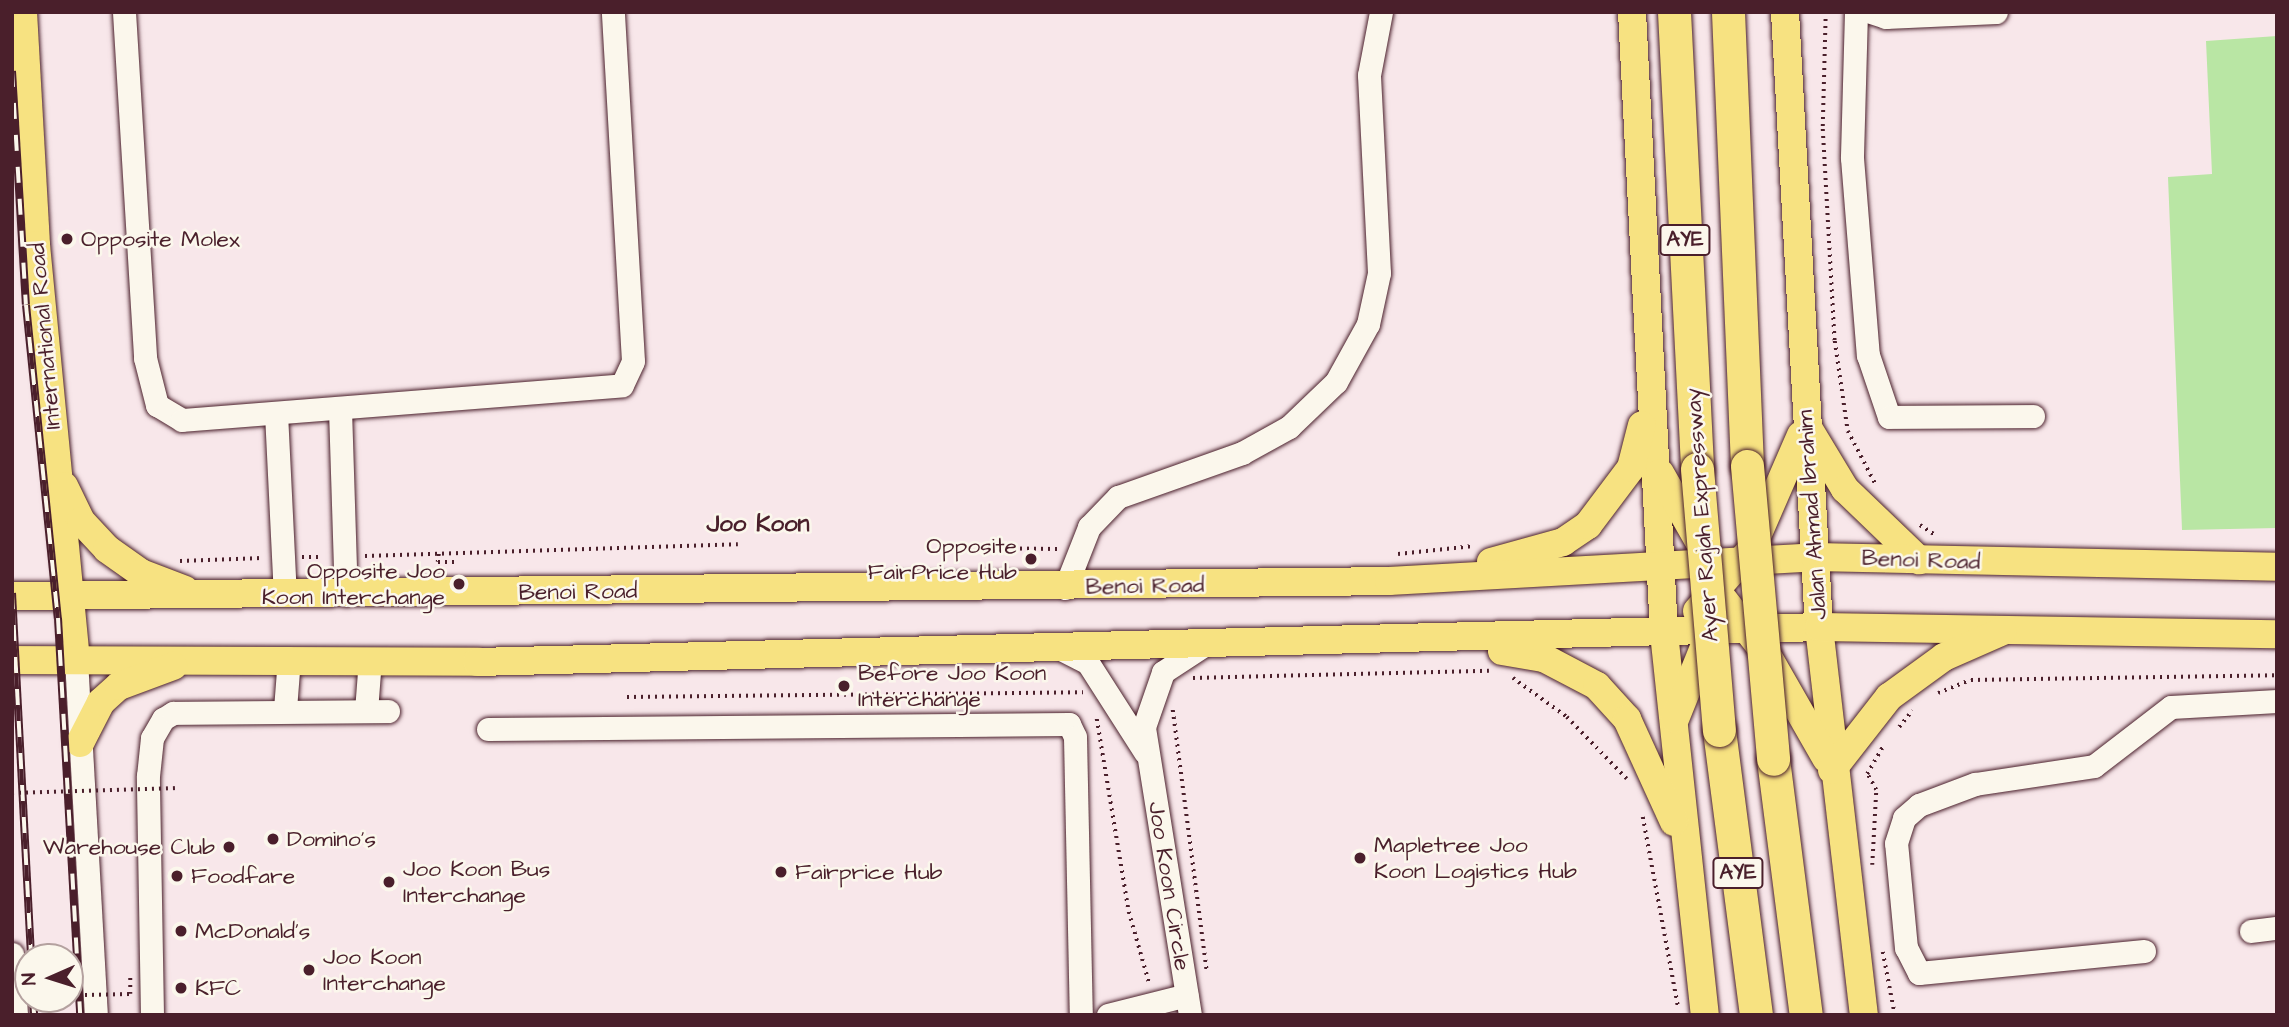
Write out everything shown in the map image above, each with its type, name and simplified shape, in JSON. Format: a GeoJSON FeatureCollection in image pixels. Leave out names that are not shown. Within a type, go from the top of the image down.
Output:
{"type":"FeatureCollection","features":[{"type":"Feature","properties":{"kind":"highway","name":"Ayer Rajah Expressway"},"geometry":{"type":"LineString","coordinates":[[1674,12],[1697,469],[1719,730],[1756,1015]]}},
{"type":"Feature","properties":{"kind":"highway","name":"AYE"},"geometry":{"type":"LineString","coordinates":[[1728,12],[1747,466],[1773,759],[1806,1015]]}},
{"type":"Feature","properties":{"kind":"main road","name":"International Road"},"geometry":{"type":"LineString","coordinates":[[23,12],[54,438],[76,659]]}},
{"type":"Feature","properties":{"kind":"main road"},"geometry":{"type":"LineString","coordinates":[[1632,12],[1649,400],[1661,567],[1669,633],[1673,725],[1705,1015]]}},
{"type":"Feature","properties":{"kind":"main road","name":"Jalan Ahmad Ibrahim"},"geometry":{"type":"LineString","coordinates":[[1785,12],[1805,422],[1819,627],[1832,770],[1864,1015]]}},
{"type":"Feature","properties":{"kind":"main road"},"geometry":{"type":"LineString","coordinates":[[1390,568],[1526,556],[1588,525],[1631,468],[1649,400]]}},
{"type":"Feature","properties":{"kind":"main road"},"geometry":{"type":"LineString","coordinates":[[1805,422],[1845,489],[1919,560]]}},
{"type":"Feature","properties":{"kind":"main road"},"geometry":{"type":"LineString","coordinates":[[1673,725],[1729,576],[1780,495],[1805,422]]}},
{"type":"Feature","properties":{"kind":"main road"},"geometry":{"type":"LineString","coordinates":[[54,438],[65,493],[90,530],[141,573],[200,596]]}},
{"type":"Feature","properties":{"kind":"main road"},"geometry":{"type":"LineString","coordinates":[[1653,455],[1669,496],[1729,576],[1764,629],[1832,770],[1889,697],[1944,657],[2012,627]]}},
{"type":"Feature","properties":{"kind":"main road","name":"Benoi Road"},"geometry":{"type":"LineString","coordinates":[[12,596],[1065,587],[1390,568],[1661,567],[1729,576],[1815,557],[2277,567]]}},
{"type":"Feature","properties":{"kind":"main road"},"geometry":{"type":"LineString","coordinates":[[1669,633],[1729,576]]}},
{"type":"Feature","properties":{"kind":"main road"},"geometry":{"type":"LineString","coordinates":[[12,660],[228,657],[370,659],[1059,648],[1427,641],[1819,627],[2012,627],[2277,634]]}},
{"type":"Feature","properties":{"kind":"main road"},"geometry":{"type":"LineString","coordinates":[[1427,641],[1544,658],[1597,686],[1644,751],[1687,854]]}},
{"type":"Feature","properties":{"kind":"main road"},"geometry":{"type":"LineString","coordinates":[[80,743],[102,702],[118,686],[166,666],[228,657]]}},
{"type":"Feature","properties":{"kind":"street"},"geometry":{"type":"LineString","coordinates":[[124,12],[145,358],[157,405],[173,420],[605,389],[630,375],[613,12]]}},
{"type":"Feature","properties":{"kind":"street"},"geometry":{"type":"LineString","coordinates":[[1065,587],[1089,527],[1118,497],[1242,453],[1289,427],[1336,382],[1368,324],[1379,274],[1369,75],[1381,12]]}},
{"type":"Feature","properties":{"kind":"street"},"geometry":{"type":"LineString","coordinates":[[1856,12],[1852,159],[1868,355],[1889,417],[2034,416]]}},
{"type":"Feature","properties":{"kind":"street"},"geometry":{"type":"LineString","coordinates":[[1871,12],[1886,18],[1996,12]]}},
{"type":"Feature","properties":{"kind":"street"},"geometry":{"type":"LineString","coordinates":[[340,409],[346,595]]}},
{"type":"Feature","properties":{"kind":"street"},"geometry":{"type":"LineString","coordinates":[[276,413],[285,594]]}},
{"type":"Feature","properties":{"kind":"street","name":"Joo Koon Circle"},"geometry":{"type":"LineString","coordinates":[[1188,1005],[1144,727],[1158,681],[1177,660],[1204,645]]}},
{"type":"Feature","properties":{"kind":"street","name":"Joo Koon Circle"},"geometry":{"type":"LineString","coordinates":[[1059,648],[1088,663],[1096,686],[1149,757]]}},
{"type":"Feature","properties":{"kind":"street"},"geometry":{"type":"LineString","coordinates":[[76,659],[91,1005]]}},
{"type":"Feature","properties":{"kind":"street"},"geometry":{"type":"LineString","coordinates":[[285,709],[289,659]]}},
{"type":"Feature","properties":{"kind":"street"},"geometry":{"type":"LineString","coordinates":[[152,1015],[152,737],[173,713],[285,709],[377,711],[370,659]]}},
{"type":"Feature","properties":{"kind":"street"},"geometry":{"type":"LineString","coordinates":[[2144,951],[1919,973],[1906,948],[1896,843],[1904,818],[1919,805],[1975,784],[2094,766],[2171,707],[2277,701]]}},
{"type":"Feature","properties":{"kind":"street"},"geometry":{"type":"LineString","coordinates":[[488,729],[1069,724],[1075,737],[1081,1015]]}},
{"type":"Feature","properties":{"kind":"street"},"geometry":{"type":"LineString","coordinates":[[2250,931],[2277,928]]}},
{"type":"Feature","properties":{"kind":"street"},"geometry":{"type":"LineString","coordinates":[[12,954],[16,1015]]}},
{"type":"Feature","properties":{"kind":"street"},"geometry":{"type":"LineString","coordinates":[[1108,1015],[1155,1004],[1188,1005]]}},
{"type":"Feature","properties":{"kind":"path"},"geometry":{"type":"LineString","coordinates":[[1826,12],[1823,129],[1835,341],[1848,431],[1882,494]]}},
{"type":"Feature","properties":{"kind":"path"},"geometry":{"type":"LineString","coordinates":[[1909,517],[1942,537]]}},
{"type":"Feature","properties":{"kind":"path"},"geometry":{"type":"LineString","coordinates":[[169,561],[737,544]]}},
{"type":"Feature","properties":{"kind":"path"},"geometry":{"type":"LineString","coordinates":[[1390,568],[1481,546]]}},
{"type":"Feature","properties":{"kind":"path"},"geometry":{"type":"LineString","coordinates":[[978,548],[1078,555]]}},
{"type":"Feature","properties":{"kind":"path"},"geometry":{"type":"LineString","coordinates":[[439,554],[439,562],[457,562]]}},
{"type":"Feature","properties":{"kind":"path"},"geometry":{"type":"LineString","coordinates":[[1158,681],[1496,672]]}},
{"type":"Feature","properties":{"kind":"path"},"geometry":{"type":"LineString","coordinates":[[1505,673],[1567,718],[1631,784]]}},
{"type":"Feature","properties":{"kind":"path"},"geometry":{"type":"LineString","coordinates":[[628,697],[1096,686],[1129,912],[1155,1004]]}},
{"type":"Feature","properties":{"kind":"path"},"geometry":{"type":"LineString","coordinates":[[1172,701],[1208,976]]}},
{"type":"Feature","properties":{"kind":"path"},"geometry":{"type":"LineString","coordinates":[[12,793],[179,788]]}},
{"type":"Feature","properties":{"kind":"path"},"geometry":{"type":"LineString","coordinates":[[1641,805],[1679,1015]]}},
{"type":"Feature","properties":{"kind":"path"},"geometry":{"type":"LineString","coordinates":[[91,1005],[130,994],[130,976]]}},
{"type":"Feature","properties":{"kind":"green space"},"geometry":{"type":"Polygon","coordinates":[[[2277,36],[2277,528],[2182,530],[2168,177],[2212,174],[2206,41],[2277,36]]]}},
{"type":"Feature","properties":{"kind":"railway"},"geometry":{"type":"LineString","coordinates":[[12,71],[26,305],[58,618],[80,1015]]}},
{"type":"Feature","properties":{"kind":"railway"},"geometry":{"type":"LineString","coordinates":[[12,593],[30,943]]}},
{"type":"Feature","properties":{"kind":"place","name":"Opposite Molex"},"geometry":{"type":"Point","coordinates":[67,239]}},
{"type":"Feature","properties":{"kind":"place","name":"Opposite FairPrice Hub"},"geometry":{"type":"Point","coordinates":[1031,559]}},
{"type":"Feature","properties":{"kind":"place","name":"Opposite Joo Koon Interchange"},"geometry":{"type":"Point","coordinates":[459,584]}},
{"type":"Feature","properties":{"kind":"place","name":"Before Joo Koon Interchange"},"geometry":{"type":"Point","coordinates":[844,686]}},
{"type":"Feature","properties":{"kind":"place","name":"Domino's"},"geometry":{"type":"Point","coordinates":[273,839]}},
{"type":"Feature","properties":{"kind":"place","name":"Warehouse Club"},"geometry":{"type":"Point","coordinates":[229,847]}},
{"type":"Feature","properties":{"kind":"place","name":"Mapletree Joo Koon Logistics Hub"},"geometry":{"type":"Point","coordinates":[1360,858]}},
{"type":"Feature","properties":{"kind":"place","name":"Fairprice Hub"},"geometry":{"type":"Point","coordinates":[781,872]}},
{"type":"Feature","properties":{"kind":"place","name":"Foodfare"},"geometry":{"type":"Point","coordinates":[177,876]}},
{"type":"Feature","properties":{"kind":"place","name":"Joo Koon Bus Interchange"},"geometry":{"type":"Point","coordinates":[389,882]}},
{"type":"Feature","properties":{"kind":"place","name":"McDonald's"},"geometry":{"type":"Point","coordinates":[181,931]}},
{"type":"Feature","properties":{"kind":"place","name":"Joo Koon Interchange"},"geometry":{"type":"Point","coordinates":[309,970]}},
{"type":"Feature","properties":{"kind":"place","name":"KFC"},"geometry":{"type":"Point","coordinates":[181,988]}},
{"type":"Feature","properties":{"kind":"district","name":"Joo Koon"},"geometry":{"type":"Point","coordinates":[758,525]}}]}
